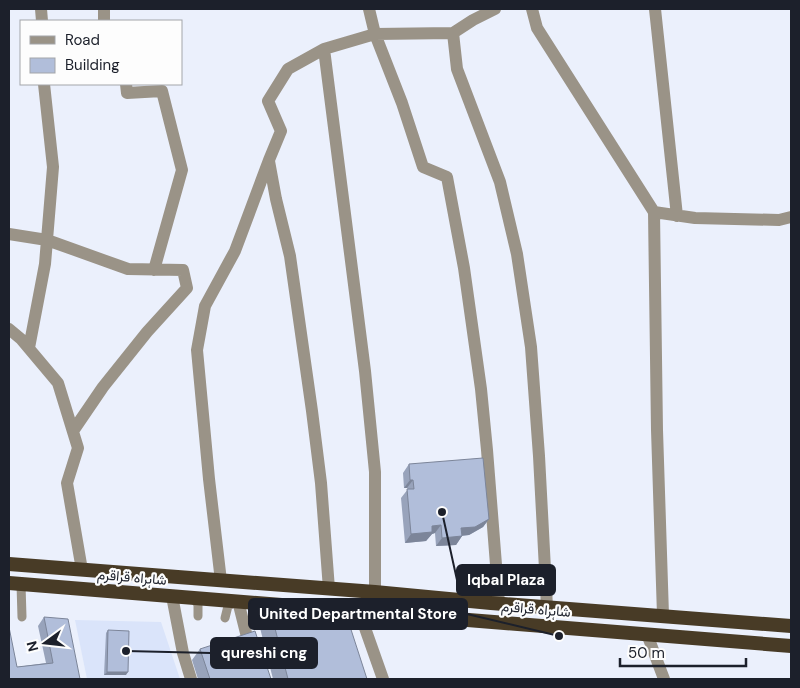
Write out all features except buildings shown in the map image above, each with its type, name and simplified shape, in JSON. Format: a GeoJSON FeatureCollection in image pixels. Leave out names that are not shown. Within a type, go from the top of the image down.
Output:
{"type":"FeatureCollection","features":[{"type":"Feature","properties":{"kind":"highway","name":"شاہراہ قراقرم"},"geometry":{"type":"LineString","coordinates":[[9,564],[791,626]]}},
{"type":"Feature","properties":{"kind":"highway","name":"شاہراہ قراقرم"},"geometry":{"type":"LineString","coordinates":[[15,584],[791,646]]}},
{"type":"Feature","properties":{"kind":"street"},"geometry":{"type":"LineString","coordinates":[[369,9],[375,34],[424,167],[447,177],[464,268],[480,389],[487,450],[499,603]]}},
{"type":"Feature","properties":{"kind":"street"},"geometry":{"type":"LineString","coordinates":[[220,581],[197,350],[205,306],[235,251],[281,131],[268,101],[288,69],[324,49],[375,34],[453,33],[471,15],[495,9]]}},
{"type":"Feature","properties":{"kind":"street"},"geometry":{"type":"LineString","coordinates":[[532,9],[537,28],[654,212],[657,430],[663,616]]}},
{"type":"Feature","properties":{"kind":"street"},"geometry":{"type":"LineString","coordinates":[[656,9],[677,216]]}},
{"type":"Feature","properties":{"kind":"street"},"geometry":{"type":"LineString","coordinates":[[453,33],[457,69],[500,182],[517,254],[531,348],[547,607]]}},
{"type":"Feature","properties":{"kind":"street"},"geometry":{"type":"LineString","coordinates":[[324,49],[365,371],[375,472],[375,592]]}},
{"type":"Feature","properties":{"kind":"street"},"geometry":{"type":"LineString","coordinates":[[29,348],[45,264],[53,167],[44,85]]}},
{"type":"Feature","properties":{"kind":"street"},"geometry":{"type":"LineString","coordinates":[[126,85],[127,93],[162,91],[182,170],[154,270]]}},
{"type":"Feature","properties":{"kind":"street"},"geometry":{"type":"LineString","coordinates":[[269,160],[290,256],[312,412],[321,483],[329,589]]}},
{"type":"Feature","properties":{"kind":"street"},"geometry":{"type":"LineString","coordinates":[[654,212],[695,218],[779,220],[791,217]]}},
{"type":"Feature","properties":{"kind":"street"},"geometry":{"type":"LineString","coordinates":[[9,234],[47,240],[128,269],[183,270],[187,288],[147,332],[108,380],[72,431]]}},
{"type":"Feature","properties":{"kind":"street"},"geometry":{"type":"LineString","coordinates":[[9,329],[21,339],[58,383],[78,448],[67,483],[82,570]]}},
{"type":"Feature","properties":{"kind":"street"},"geometry":{"type":"LineString","coordinates":[[172,596],[183,654],[191,679]]}},
{"type":"Feature","properties":{"kind":"street"},"geometry":{"type":"LineString","coordinates":[[238,601],[259,679]]}},
{"type":"Feature","properties":{"kind":"street"},"geometry":{"type":"LineString","coordinates":[[359,611],[383,679]]}},
{"type":"Feature","properties":{"kind":"street"},"geometry":{"type":"LineString","coordinates":[[647,634],[664,679]]}},
{"type":"Feature","properties":{"kind":"lane"},"geometry":{"type":"LineString","coordinates":[[15,584],[22,617]]}},
{"type":"Feature","properties":{"kind":"lane"},"geometry":{"type":"LineString","coordinates":[[192,597],[198,604],[198,616]]}},
{"type":"Feature","properties":{"kind":"lane"},"geometry":{"type":"LineString","coordinates":[[225,618],[228,606],[238,601]]}},
{"type":"Feature","properties":{"kind":"shaded area"},"geometry":{"type":"Polygon","coordinates":[[[75,620],[161,622],[180,679],[87,679],[75,620]]]}},
{"type":"Feature","properties":{"kind":"place","name":"Iqbal Plaza"},"geometry":{"type":"Point","coordinates":[442,512]}},
{"type":"Feature","properties":{"kind":"place","name":"United Departmental Store"},"geometry":{"type":"Point","coordinates":[559,636]}},
{"type":"Feature","properties":{"kind":"place","name":"qureshi cng"},"geometry":{"type":"Point","coordinates":[126,651]}}]}
